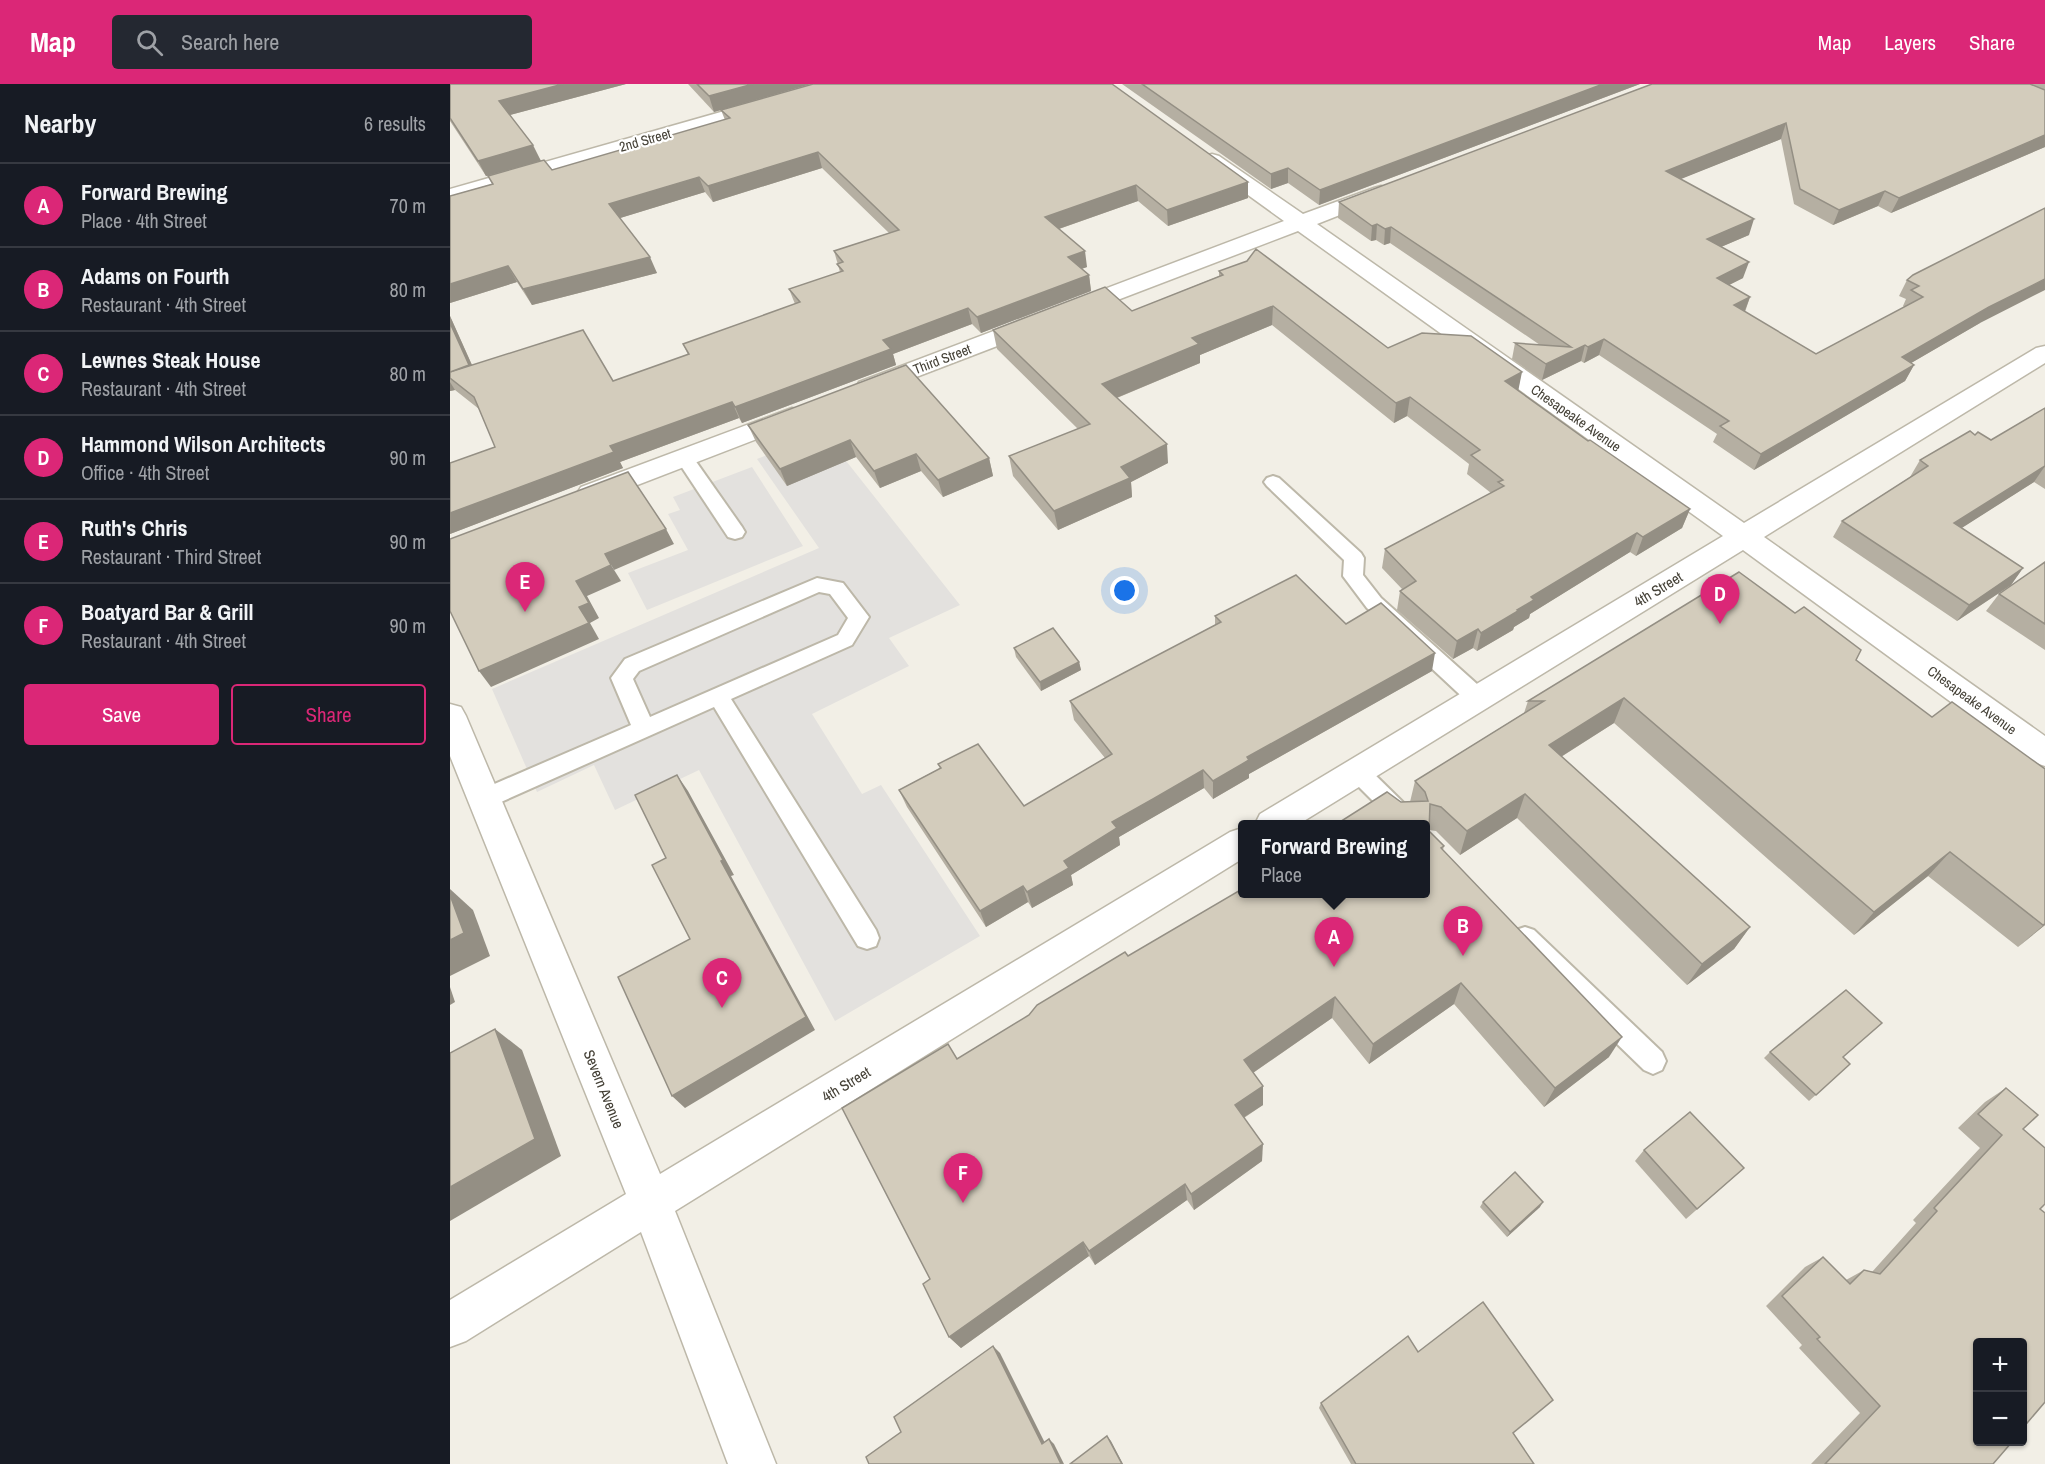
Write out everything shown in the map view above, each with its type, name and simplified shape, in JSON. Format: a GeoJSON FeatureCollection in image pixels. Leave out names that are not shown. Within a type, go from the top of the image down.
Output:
{"type":"FeatureCollection","features":[{"type":"Feature","properties":{"kind":"street","name":"2nd Street"},"geometry":{"type":"LineString","coordinates":[[450,196],[840,84]]}},
{"type":"Feature","properties":{"kind":"street","name":"Chesapeake Avenue"},"geometry":{"type":"LineString","coordinates":[[1191,145],[2045,753]]}},
{"type":"Feature","properties":{"kind":"street","name":"Third Street"},"geometry":{"type":"LineString","coordinates":[[852,394],[1398,185]]}},
{"type":"Feature","properties":{"kind":"street","name":"4th Street"},"geometry":{"type":"LineString","coordinates":[[1280,820],[2045,353]]}},
{"type":"Feature","properties":{"kind":"street"},"geometry":{"type":"LineString","coordinates":[[573,500],[818,406]]}},
{"type":"Feature","properties":{"kind":"street","name":"Severn Avenue"},"geometry":{"type":"LineString","coordinates":[[450,716],[651,1203],[752,1464]]}},
{"type":"Feature","properties":{"kind":"street","name":"4th Street"},"geometry":{"type":"LineString","coordinates":[[450,1325],[1238,844]]}},
{"type":"Feature","properties":{"kind":"lane"},"geometry":{"type":"LineString","coordinates":[[684,458],[735,532]]}},
{"type":"Feature","properties":{"kind":"lane"},"geometry":{"type":"LineString","coordinates":[[1273,482],[1354,558],[1353,576],[1374,603],[1479,699]]}},
{"type":"Feature","properties":{"kind":"lane"},"geometry":{"type":"LineString","coordinates":[[484,799],[644,729],[845,640],[859,617],[836,588],[817,585],[632,665],[622,678],[644,729]]}},
{"type":"Feature","properties":{"kind":"lane"},"geometry":{"type":"LineString","coordinates":[[718,696],[867,938]]}},
{"type":"Feature","properties":{"kind":"lane"},"geometry":{"type":"LineString","coordinates":[[1358,772],[1405,820]]}},
{"type":"Feature","properties":{"kind":"lane"},"geometry":{"type":"LineString","coordinates":[[1508,921],[1653,1061]]}},
{"type":"Feature","properties":{"kind":"shaded area"},"geometry":{"type":"Polygon","coordinates":[[[824,433],[960,605],[889,638],[909,666],[812,714],[862,794],[881,785],[980,936],[835,1021],[699,770],[615,810],[594,765],[537,792],[492,689],[819,548],[757,459],[824,433]]]}},
{"type":"Feature","properties":{"kind":"shaded area"},"geometry":{"type":"Polygon","coordinates":[[[752,467],[803,546],[647,610],[628,573],[688,550],[668,514],[680,510],[673,497],[752,467]]]}},
{"type":"Feature","properties":{"kind":"building"},"geometry":{"type":"Polygon","coordinates":[[[450,84],[563,84],[499,101],[533,145],[478,161],[450,118],[450,84]]]}},
{"type":"Feature","properties":{"kind":"building"},"geometry":{"type":"Polygon","coordinates":[[[697,84],[753,84],[709,96],[697,84]]]}},
{"type":"Feature","properties":{"kind":"building"},"geometry":{"type":"Polygon","coordinates":[[[813,84],[1112,84],[1248,182],[1167,210],[1136,185],[1045,217],[1085,251],[1068,257],[1089,275],[977,317],[968,308],[883,340],[891,349],[735,407],[732,402],[610,446],[614,452],[450,513],[450,463],[495,447],[474,397],[450,378],[450,372],[583,330],[613,381],[689,354],[683,344],[800,302],[789,289],[843,271],[837,264],[843,262],[834,251],[899,230],[818,152],[708,186],[699,177],[609,204],[650,257],[523,289],[508,266],[450,284],[450,196],[493,184],[488,176],[544,160],[552,170],[730,118],[721,110],[813,84]]]}},
{"type":"Feature","properties":{"kind":"building"},"geometry":{"type":"Polygon","coordinates":[[[1142,84],[1603,84],[1320,190],[1288,168],[1271,174],[1142,84]]]}},
{"type":"Feature","properties":{"kind":"building"},"geometry":{"type":"Polygon","coordinates":[[[1652,84],[2030,84],[2045,90],[2045,135],[1899,198],[1885,191],[1839,210],[1800,189],[1786,123],[1666,171],[1754,219],[1707,239],[1749,262],[1717,278],[1750,297],[1734,305],[1816,354],[1923,297],[1911,290],[1919,286],[1907,280],[1913,275],[2045,208],[2045,279],[1989,307],[1902,357],[1914,365],[1761,454],[1720,426],[1729,421],[1604,339],[1588,347],[1585,345],[1546,364],[1515,343],[1571,347],[1391,227],[1385,229],[1377,224],[1372,226],[1339,202],[1652,84]]]}},
{"type":"Feature","properties":{"kind":"building"},"geometry":{"type":"Polygon","coordinates":[[[1256,249],[1388,348],[1422,333],[1471,336],[1522,372],[1505,381],[1588,441],[1590,440],[1690,509],[1643,537],[1637,533],[1531,597],[1534,600],[1518,611],[1481,633],[1478,629],[1457,641],[1400,591],[1416,581],[1385,549],[1504,486],[1498,482],[1503,480],[1471,455],[1480,450],[1410,397],[1396,403],[1273,306],[1192,338],[1199,344],[1102,384],[1167,444],[1121,467],[1130,478],[1054,511],[1009,456],[1090,424],[993,330],[1105,287],[1132,311],[1223,275],[1219,271],[1247,261],[1256,249]]]}},
{"type":"Feature","properties":{"kind":"building"},"geometry":{"type":"Polygon","coordinates":[[[450,323],[469,365],[450,372],[450,323]]]}},
{"type":"Feature","properties":{"kind":"building"},"geometry":{"type":"Polygon","coordinates":[[[906,365],[989,458],[938,480],[916,454],[874,471],[850,440],[780,469],[748,425],[906,365]]]}},
{"type":"Feature","properties":{"kind":"building"},"geometry":{"type":"Polygon","coordinates":[[[2045,408],[2045,466],[1954,523],[2023,568],[1969,605],[1842,521],[1928,466],[1920,460],[1970,431],[1975,435],[1978,432],[1991,440],[2045,408]]]}},
{"type":"Feature","properties":{"kind":"building"},"geometry":{"type":"Polygon","coordinates":[[[628,472],[666,529],[605,554],[611,565],[576,581],[589,603],[579,607],[589,623],[479,671],[450,611],[450,539],[628,472]]]}},
{"type":"Feature","properties":{"kind":"building"},"geometry":{"type":"Polygon","coordinates":[[[2045,562],[2045,624],[1999,594],[2045,562]]]}},
{"type":"Feature","properties":{"kind":"building"},"geometry":{"type":"Polygon","coordinates":[[[1739,572],[1795,613],[1804,607],[1861,650],[1856,660],[1932,717],[1952,702],[2045,769],[2045,924],[2043,925],[1950,852],[1874,912],[1624,698],[1549,745],[1750,927],[1702,964],[1525,794],[1467,831],[1441,807],[1430,804],[1429,820],[1343,820],[1387,792],[1401,802],[1428,801],[1425,792],[1415,781],[1544,701],[1528,701],[1739,572]]]}},
{"type":"Feature","properties":{"kind":"building"},"geometry":{"type":"Polygon","coordinates":[[[1296,575],[1346,624],[1381,603],[1435,653],[1247,757],[1249,760],[1213,781],[1203,770],[1112,822],[1117,828],[1064,861],[1069,868],[1027,892],[1023,886],[980,911],[899,790],[941,768],[938,764],[978,744],[1024,806],[1112,754],[1070,701],[1221,622],[1215,616],[1296,575]]]}},
{"type":"Feature","properties":{"kind":"building"},"geometry":{"type":"Polygon","coordinates":[[[1053,628],[1079,662],[1040,682],[1014,648],[1053,628]]]}},
{"type":"Feature","properties":{"kind":"building"},"geometry":{"type":"Polygon","coordinates":[[[677,775],[806,1017],[672,1096],[618,977],[690,939],[652,865],[666,858],[635,795],[677,775]]]}},
{"type":"Feature","properties":{"kind":"building"},"geometry":{"type":"Polygon","coordinates":[[[1430,832],[1444,846],[1441,848],[1622,1037],[1555,1088],[1461,983],[1373,1044],[1335,997],[1244,1060],[1263,1086],[1235,1105],[1263,1144],[1191,1194],[1185,1184],[1089,1251],[1083,1242],[949,1337],[923,1284],[930,1279],[842,1108],[948,1044],[957,1059],[1029,1015],[1037,1005],[1125,952],[1128,956],[1238,891],[1238,898],[1430,898],[1430,832]]]}},
{"type":"Feature","properties":{"kind":"building"},"geometry":{"type":"Polygon","coordinates":[[[450,895],[464,933],[450,940],[450,895]]]}},
{"type":"Feature","properties":{"kind":"building"},"geometry":{"type":"Polygon","coordinates":[[[1846,990],[1882,1023],[1843,1057],[1850,1064],[1816,1095],[1770,1052],[1846,990]]]}},
{"type":"Feature","properties":{"kind":"building"},"geometry":{"type":"Polygon","coordinates":[[[495,1029],[535,1139],[450,1187],[450,1053],[495,1029]]]}},
{"type":"Feature","properties":{"kind":"building"},"geometry":{"type":"Polygon","coordinates":[[[2006,1088],[2038,1115],[2023,1129],[2045,1148],[2045,1204],[2040,1209],[2045,1213],[2045,1402],[2027,1423],[2027,1338],[1973,1338],[1973,1446],[2009,1446],[1993,1464],[1825,1464],[1880,1406],[1817,1339],[1820,1337],[1782,1296],[1823,1257],[1850,1284],[1864,1270],[1880,1274],[1937,1211],[1934,1208],[2002,1135],[1978,1114],[2006,1088]]]}},
{"type":"Feature","properties":{"kind":"building"},"geometry":{"type":"Polygon","coordinates":[[[1690,1112],[1744,1168],[1697,1209],[1644,1150],[1690,1112]]]}},
{"type":"Feature","properties":{"kind":"building"},"geometry":{"type":"Polygon","coordinates":[[[1515,1172],[1543,1202],[1510,1232],[1483,1202],[1515,1172]]]}},
{"type":"Feature","properties":{"kind":"building"},"geometry":{"type":"Polygon","coordinates":[[[1483,1302],[1553,1400],[1513,1433],[1534,1464],[1356,1464],[1321,1403],[1408,1336],[1418,1352],[1483,1302]]]}},
{"type":"Feature","properties":{"kind":"building"},"geometry":{"type":"Polygon","coordinates":[[[993,1346],[1042,1444],[1049,1439],[1061,1464],[869,1464],[866,1457],[901,1432],[894,1417],[993,1346]]]}},
{"type":"Feature","properties":{"kind":"building"},"geometry":{"type":"Polygon","coordinates":[[[1107,1436],[1122,1464],[1070,1464],[1107,1436]]]}},
{"type":"Feature","properties":{"kind":"place","name":"Ruth's Chris"},"geometry":{"type":"Point","coordinates":[525,612]}},
{"type":"Feature","properties":{"kind":"place","name":"Hammond Wilson Architects"},"geometry":{"type":"Point","coordinates":[1720,624]}},
{"type":"Feature","properties":{"kind":"place","name":"Adams on Fourth"},"geometry":{"type":"Point","coordinates":[1463,956]}},
{"type":"Feature","properties":{"kind":"place","name":"Forward Brewing"},"geometry":{"type":"Point","coordinates":[1334,967]}},
{"type":"Feature","properties":{"kind":"place","name":"Lewnes Steak House"},"geometry":{"type":"Point","coordinates":[722,1008]}},
{"type":"Feature","properties":{"kind":"place","name":"Boatyard Bar & Grill"},"geometry":{"type":"Point","coordinates":[963,1203]}}]}
